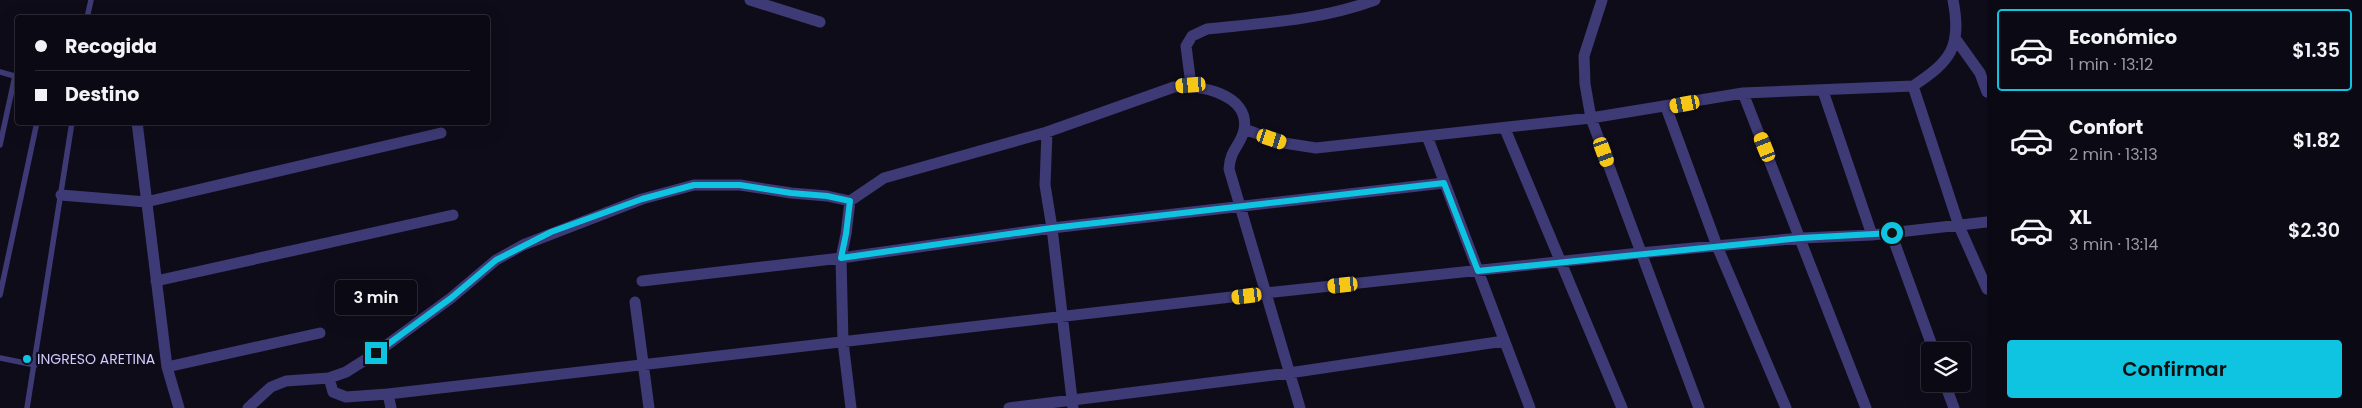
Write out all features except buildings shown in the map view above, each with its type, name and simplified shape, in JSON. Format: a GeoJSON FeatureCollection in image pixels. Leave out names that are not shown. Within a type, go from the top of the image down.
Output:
{"type":"FeatureCollection","features":[{"type":"Feature","properties":{"kind":"street"},"geometry":{"type":"LineString","coordinates":[[750,0],[820,22]]}},
{"type":"Feature","properties":{"kind":"street"},"geometry":{"type":"LineString","coordinates":[[1191,85],[1186,46],[1192,36],[1207,29],[1314,17],[1356,7],[1375,0]]}},
{"type":"Feature","properties":{"kind":"street"},"geometry":{"type":"LineString","coordinates":[[1602,0],[1584,56],[1585,84],[1591,118],[1699,408]]}},
{"type":"Feature","properties":{"kind":"street"},"geometry":{"type":"LineString","coordinates":[[1244,129],[1284,144],[1316,148],[1505,129],[1591,118],[1743,93],[1913,86],[1937,71],[1951,56],[1955,38],[1953,0]]}},
{"type":"Feature","properties":{"kind":"street"},"geometry":{"type":"LineString","coordinates":[[1955,38],[1980,73],[1987,92]]}},
{"type":"Feature","properties":{"kind":"street"},"geometry":{"type":"LineString","coordinates":[[248,408],[271,386],[286,381],[329,378],[346,372],[376,353],[451,298],[496,260],[523,245],[642,199],[694,185],[740,185],[791,193],[827,196],[850,201],[884,178],[1047,132],[1174,87],[1191,85],[1217,91],[1236,104],[1243,116],[1244,129],[1230,157],[1229,169],[1300,408]]}},
{"type":"Feature","properties":{"kind":"street"},"geometry":{"type":"LineString","coordinates":[[1913,86],[1959,226],[1987,289]]}},
{"type":"Feature","properties":{"kind":"street"},"geometry":{"type":"LineString","coordinates":[[1823,91],[1872,235]]}},
{"type":"Feature","properties":{"kind":"street"},"geometry":{"type":"LineString","coordinates":[[1743,93],[1866,408]]}},
{"type":"Feature","properties":{"kind":"street"},"geometry":{"type":"LineString","coordinates":[[1666,107],[1717,246],[1786,408]]}},
{"type":"Feature","properties":{"kind":"street"},"geometry":{"type":"LineString","coordinates":[[137,125],[167,367],[179,408]]}},
{"type":"Feature","properties":{"kind":"street"},"geometry":{"type":"LineString","coordinates":[[1505,129],[1559,263],[1622,408]]}},
{"type":"Feature","properties":{"kind":"street"},"geometry":{"type":"LineString","coordinates":[[1047,132],[1044,171],[1073,404]]}},
{"type":"Feature","properties":{"kind":"street"},"geometry":{"type":"LineString","coordinates":[[61,195],[146,202],[441,133]]}},
{"type":"Feature","properties":{"kind":"street"},"geometry":{"type":"LineString","coordinates":[[1427,136],[1530,408]]}},
{"type":"Feature","properties":{"kind":"street"},"geometry":{"type":"LineString","coordinates":[[642,281],[841,258],[1052,228],[1444,183]]}},
{"type":"Feature","properties":{"kind":"street"},"geometry":{"type":"LineString","coordinates":[[850,201],[841,258],[843,342],[851,408]]}},
{"type":"Feature","properties":{"kind":"street"},"geometry":{"type":"LineString","coordinates":[[156,281],[453,215]]}},
{"type":"Feature","properties":{"kind":"street"},"geometry":{"type":"LineString","coordinates":[[329,378],[333,392],[346,397],[388,394],[1266,293],[1640,253],[1801,238],[1872,235],[1987,222]]}},
{"type":"Feature","properties":{"kind":"street"},"geometry":{"type":"LineString","coordinates":[[1892,233],[1931,342]]}},
{"type":"Feature","properties":{"kind":"street"},"geometry":{"type":"LineString","coordinates":[[635,302],[648,408]]}},
{"type":"Feature","properties":{"kind":"street"},"geometry":{"type":"LineString","coordinates":[[167,367],[320,333]]}},
{"type":"Feature","properties":{"kind":"street"},"geometry":{"type":"LineString","coordinates":[[1009,408],[1073,404],[1504,341]]}},
{"type":"Feature","properties":{"kind":"street"},"geometry":{"type":"LineString","coordinates":[[1948,392],[1954,408]]}},
{"type":"Feature","properties":{"kind":"street"},"geometry":{"type":"LineString","coordinates":[[388,394],[391,408]]}},
{"type":"Feature","properties":{"kind":"lane"},"geometry":{"type":"LineString","coordinates":[[88,15],[92,0]]}},
{"type":"Feature","properties":{"kind":"lane"},"geometry":{"type":"LineString","coordinates":[[0,72],[15,76]]}},
{"type":"Feature","properties":{"kind":"lane"},"geometry":{"type":"LineString","coordinates":[[0,145],[15,80]]}},
{"type":"Feature","properties":{"kind":"lane"},"geometry":{"type":"LineString","coordinates":[[0,295],[37,125]]}},
{"type":"Feature","properties":{"kind":"lane"},"geometry":{"type":"LineString","coordinates":[[27,408],[72,125]]}},
{"type":"Feature","properties":{"kind":"lane"},"geometry":{"type":"LineString","coordinates":[[0,358],[34,365]]}},
{"type":"Feature","properties":{"kind":"place","name":"INGRESO ARETINA"},"geometry":{"type":"Point","coordinates":[27,359]}},
{"type":"Feature","properties":{"kind":"route"},"geometry":{"type":"LineString","coordinates":[[376,353],[451,298],[496,260],[523,245],[551,232],[642,199],[694,185],[740,185],[791,193],[827,196],[850,201],[841,258],[1052,228],[1444,183],[1478,271],[1801,238],[1892,233]]}}]}
